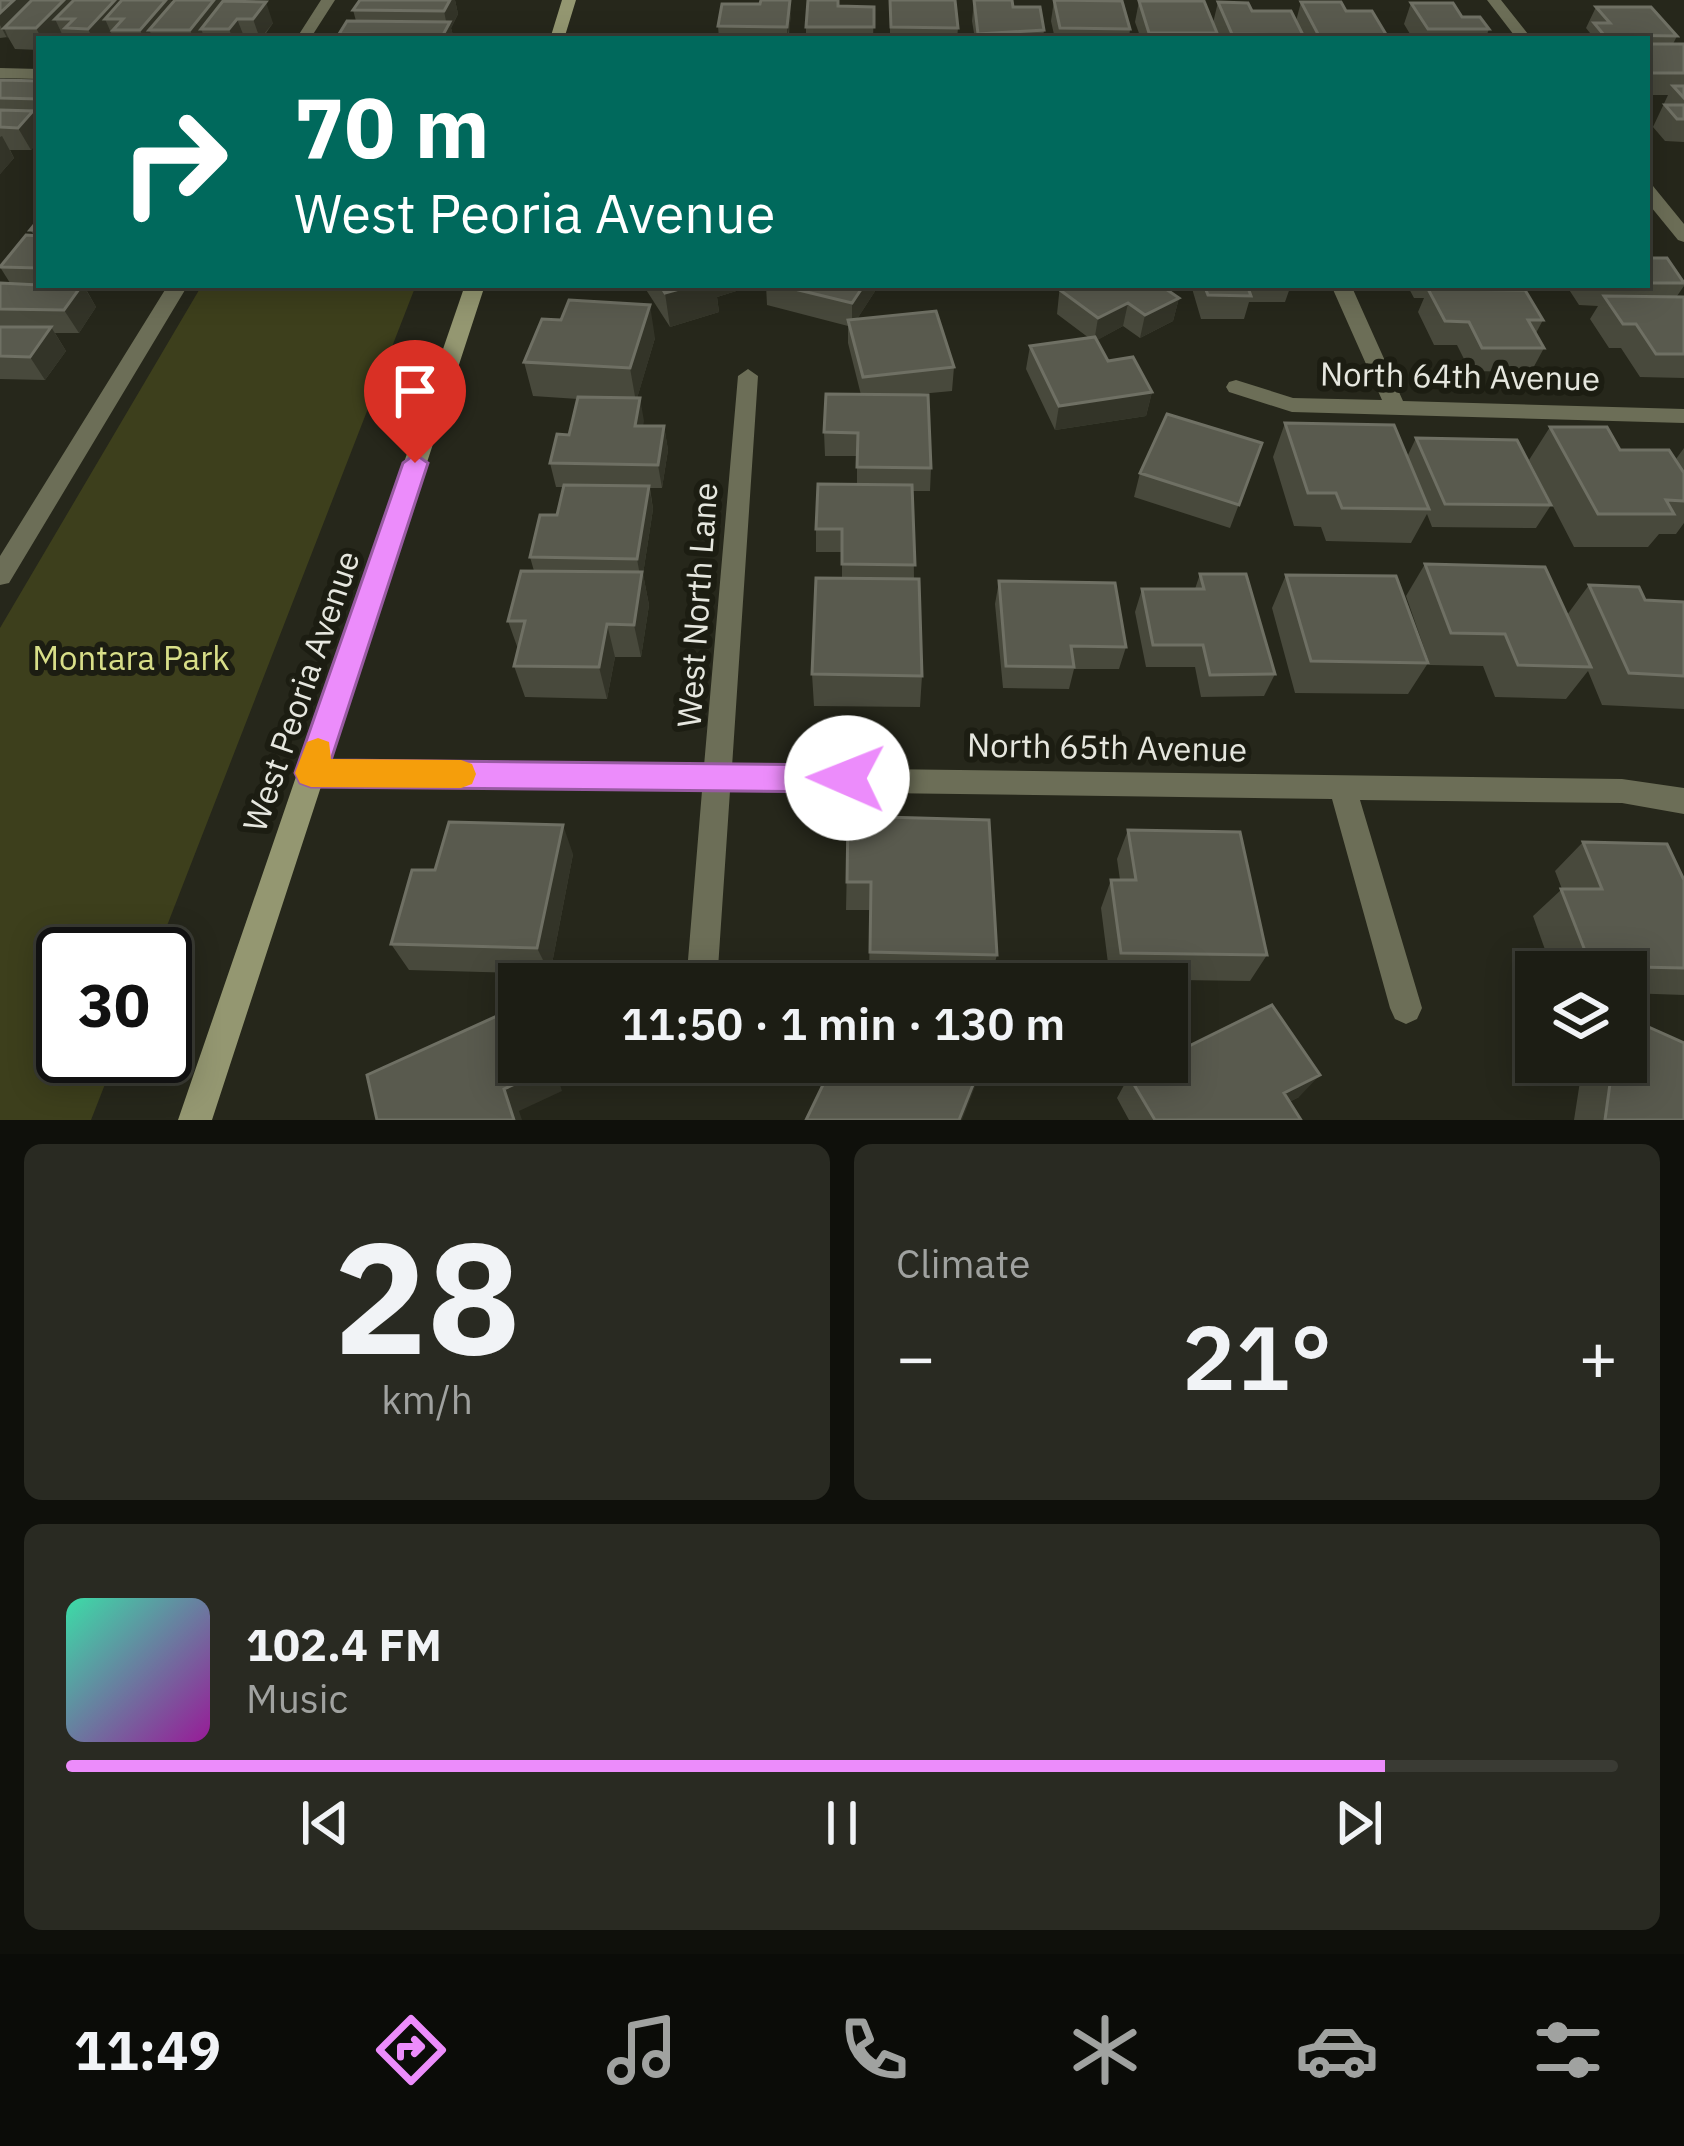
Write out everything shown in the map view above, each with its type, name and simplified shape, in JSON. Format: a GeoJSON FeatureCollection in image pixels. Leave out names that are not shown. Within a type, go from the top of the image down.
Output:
{"type":"FeatureCollection","features":[{"type":"Feature","properties":{"kind":"main road"},"geometry":{"type":"LineString","coordinates":[[557,36],[569,0]]}},
{"type":"Feature","properties":{"kind":"main road","name":"West Peoria Avenue"},"geometry":{"type":"LineString","coordinates":[[195,1120],[474,288]]}},
{"type":"Feature","properties":{"kind":"street"},"geometry":{"type":"LineString","coordinates":[[306,36],[328,0]]}},
{"type":"Feature","properties":{"kind":"street"},"geometry":{"type":"LineString","coordinates":[[1494,0],[1523,36]]}},
{"type":"Feature","properties":{"kind":"street"},"geometry":{"type":"LineString","coordinates":[[0,73],[36,74]]}},
{"type":"Feature","properties":{"kind":"street"},"geometry":{"type":"LineString","coordinates":[[1650,194],[1684,236]]}},
{"type":"Feature","properties":{"kind":"street"},"geometry":{"type":"LineString","coordinates":[[0,576],[176,288]]}},
{"type":"Feature","properties":{"kind":"street"},"geometry":{"type":"LineString","coordinates":[[1342,288],[1396,409]]}},
{"type":"Feature","properties":{"kind":"street","name":"West North Lane"},"geometry":{"type":"LineString","coordinates":[[703,963],[748,376]]}},
{"type":"Feature","properties":{"kind":"street","name":"North 64th Avenue"},"geometry":{"type":"LineString","coordinates":[[1237,387],[1292,405],[1684,416]]}},
{"type":"Feature","properties":{"kind":"street","name":"North 65th Avenue"},"geometry":{"type":"LineString","coordinates":[[311,773],[1622,791],[1684,801]]}},
{"type":"Feature","properties":{"kind":"street"},"geometry":{"type":"LineString","coordinates":[[1343,788],[1406,1008]]}},
{"type":"Feature","properties":{"kind":"green space","name":"Montara Park"},"geometry":{"type":"Polygon","coordinates":[[[200,288],[415,288],[166,927],[36,927],[36,1083],[105,1083],[91,1120],[0,1120],[0,628],[200,288]]]}},
{"type":"Feature","properties":{"kind":"building"},"geometry":{"type":"Polygon","coordinates":[[[0,0],[14,0],[0,13],[0,0]]]}},
{"type":"Feature","properties":{"kind":"building"},"geometry":{"type":"Polygon","coordinates":[[[32,0],[64,0],[36,28],[4,28],[32,0]]]}},
{"type":"Feature","properties":{"kind":"building"},"geometry":{"type":"Polygon","coordinates":[[[74,0],[115,0],[88,29],[65,28],[74,19],[55,19],[74,0]]]}},
{"type":"Feature","properties":{"kind":"building"},"geometry":{"type":"Polygon","coordinates":[[[122,0],[166,0],[140,30],[113,30],[123,19],[105,19],[122,0]]]}},
{"type":"Feature","properties":{"kind":"building"},"geometry":{"type":"Polygon","coordinates":[[[175,0],[214,0],[190,30],[149,30],[175,0]]]}},
{"type":"Feature","properties":{"kind":"building"},"geometry":{"type":"Polygon","coordinates":[[[360,0],[450,0],[444,11],[353,10],[360,0]]]}},
{"type":"Feature","properties":{"kind":"building"},"geometry":{"type":"Polygon","coordinates":[[[761,0],[790,0],[787,27],[718,26],[722,4],[760,4],[761,0]]]}},
{"type":"Feature","properties":{"kind":"building"},"geometry":{"type":"Polygon","coordinates":[[[808,0],[874,7],[874,27],[806,27],[808,0]]]}},
{"type":"Feature","properties":{"kind":"building"},"geometry":{"type":"Polygon","coordinates":[[[890,0],[955,0],[958,28],[891,27],[890,0]]]}},
{"type":"Feature","properties":{"kind":"building"},"geometry":{"type":"Polygon","coordinates":[[[974,0],[1012,0],[1013,7],[1040,7],[1044,30],[978,34],[974,0]]]}},
{"type":"Feature","properties":{"kind":"building"},"geometry":{"type":"Polygon","coordinates":[[[1054,0],[1122,1],[1130,29],[1060,28],[1054,0]]]}},
{"type":"Feature","properties":{"kind":"building"},"geometry":{"type":"Polygon","coordinates":[[[223,1],[266,2],[253,19],[237,19],[229,29],[201,29],[223,1]]]}},
{"type":"Feature","properties":{"kind":"building"},"geometry":{"type":"Polygon","coordinates":[[[1139,1],[1204,1],[1217,33],[1149,33],[1139,1]]]}},
{"type":"Feature","properties":{"kind":"building"},"geometry":{"type":"Polygon","coordinates":[[[1218,2],[1248,3],[1252,11],[1291,11],[1303,35],[1232,34],[1218,2]]]}},
{"type":"Feature","properties":{"kind":"building"},"geometry":{"type":"Polygon","coordinates":[[[1301,2],[1341,2],[1346,11],[1372,11],[1387,36],[1319,36],[1301,2]]]}},
{"type":"Feature","properties":{"kind":"building"},"geometry":{"type":"Polygon","coordinates":[[[1411,3],[1453,3],[1462,17],[1480,17],[1489,29],[1428,29],[1411,3]]]}},
{"type":"Feature","properties":{"kind":"building"},"geometry":{"type":"Polygon","coordinates":[[[1596,7],[1651,7],[1677,36],[1604,35],[1594,23],[1610,23],[1596,7]]]}},
{"type":"Feature","properties":{"kind":"building"},"geometry":{"type":"Polygon","coordinates":[[[347,21],[450,22],[443,35],[339,34],[347,21]]]}},
{"type":"Feature","properties":{"kind":"building"},"geometry":{"type":"Polygon","coordinates":[[[1650,44],[1684,44],[1684,73],[1650,73],[1650,44]]]}},
{"type":"Feature","properties":{"kind":"building"},"geometry":{"type":"Polygon","coordinates":[[[0,80],[36,81],[36,99],[0,98],[0,80]]]}},
{"type":"Feature","properties":{"kind":"building"},"geometry":{"type":"Polygon","coordinates":[[[1665,105],[1684,105],[1684,119],[1677,119],[1665,105]]]}},
{"type":"Feature","properties":{"kind":"building"},"geometry":{"type":"Polygon","coordinates":[[[0,110],[33,111],[18,128],[0,127],[0,110]]]}},
{"type":"Feature","properties":{"kind":"building"},"geometry":{"type":"Polygon","coordinates":[[[26,235],[36,236],[36,268],[0,267],[26,235]]]}},
{"type":"Feature","properties":{"kind":"building"},"geometry":{"type":"Polygon","coordinates":[[[1650,258],[1667,258],[1684,283],[1650,283],[1650,258]]]}},
{"type":"Feature","properties":{"kind":"building"},"geometry":{"type":"Polygon","coordinates":[[[0,283],[80,288],[64,310],[0,309],[0,283]]]}},
{"type":"Feature","properties":{"kind":"building"},"geometry":{"type":"Polygon","coordinates":[[[790,288],[862,288],[852,303],[790,288]]]}},
{"type":"Feature","properties":{"kind":"building"},"geometry":{"type":"Polygon","coordinates":[[[1164,288],[1179,298],[1145,315],[1128,303],[1098,318],[1060,290],[1164,288]]]}},
{"type":"Feature","properties":{"kind":"building"},"geometry":{"type":"Polygon","coordinates":[[[1205,288],[1248,288],[1251,296],[1208,295],[1205,288]]]}},
{"type":"Feature","properties":{"kind":"building"},"geometry":{"type":"Polygon","coordinates":[[[1428,289],[1525,290],[1543,320],[1528,320],[1544,348],[1482,348],[1469,322],[1445,321],[1428,289]]]}},
{"type":"Feature","properties":{"kind":"building"},"geometry":{"type":"Polygon","coordinates":[[[1604,296],[1684,297],[1684,354],[1656,354],[1636,324],[1623,324],[1604,296]]]}},
{"type":"Feature","properties":{"kind":"building"},"geometry":{"type":"Polygon","coordinates":[[[569,300],[650,305],[630,368],[524,362],[542,319],[561,320],[569,300]]]}},
{"type":"Feature","properties":{"kind":"building"},"geometry":{"type":"Polygon","coordinates":[[[936,311],[954,367],[863,377],[848,320],[936,311]]]}},
{"type":"Feature","properties":{"kind":"building"},"geometry":{"type":"Polygon","coordinates":[[[0,327],[51,327],[30,357],[0,356],[0,327]]]}},
{"type":"Feature","properties":{"kind":"building"},"geometry":{"type":"Polygon","coordinates":[[[1095,337],[1108,361],[1133,357],[1152,392],[1059,406],[1030,346],[1095,337]]]}},
{"type":"Feature","properties":{"kind":"building"},"geometry":{"type":"Polygon","coordinates":[[[826,394],[928,395],[931,468],[857,467],[858,433],[824,432],[826,394]]]}},
{"type":"Feature","properties":{"kind":"building"},"geometry":{"type":"Polygon","coordinates":[[[578,397],[640,398],[635,426],[664,426],[658,465],[550,463],[557,434],[569,435],[578,397]]]}},
{"type":"Feature","properties":{"kind":"building"},"geometry":{"type":"Polygon","coordinates":[[[1167,414],[1262,443],[1239,505],[1140,473],[1167,414]]]}},
{"type":"Feature","properties":{"kind":"building"},"geometry":{"type":"Polygon","coordinates":[[[1285,423],[1394,425],[1429,509],[1342,508],[1336,493],[1308,493],[1285,423]]]}},
{"type":"Feature","properties":{"kind":"building"},"geometry":{"type":"Polygon","coordinates":[[[1550,427],[1607,427],[1620,450],[1669,450],[1684,473],[1684,501],[1666,500],[1674,514],[1598,514],[1550,427]]]}},
{"type":"Feature","properties":{"kind":"building"},"geometry":{"type":"Polygon","coordinates":[[[1416,438],[1517,440],[1551,505],[1445,504],[1416,438]]]}},
{"type":"Feature","properties":{"kind":"building"},"geometry":{"type":"Polygon","coordinates":[[[818,484],[912,485],[915,565],[842,564],[842,529],[816,529],[818,484]]]}},
{"type":"Feature","properties":{"kind":"building"},"geometry":{"type":"Polygon","coordinates":[[[564,485],[649,486],[637,559],[530,557],[540,515],[557,515],[564,485]]]}},
{"type":"Feature","properties":{"kind":"building"},"geometry":{"type":"Polygon","coordinates":[[[1425,564],[1545,567],[1591,667],[1518,665],[1505,634],[1451,633],[1425,564]]]}},
{"type":"Feature","properties":{"kind":"building"},"geometry":{"type":"Polygon","coordinates":[[[521,571],[642,572],[634,625],[607,624],[599,667],[514,666],[525,621],[508,621],[521,571]]]}},
{"type":"Feature","properties":{"kind":"building"},"geometry":{"type":"Polygon","coordinates":[[[1200,574],[1246,574],[1275,674],[1210,675],[1203,645],[1153,645],[1142,589],[1204,589],[1200,574]]]}},
{"type":"Feature","properties":{"kind":"building"},"geometry":{"type":"Polygon","coordinates":[[[1286,575],[1396,576],[1428,663],[1311,661],[1286,575]]]}},
{"type":"Feature","properties":{"kind":"building"},"geometry":{"type":"Polygon","coordinates":[[[816,578],[919,579],[922,676],[812,674],[816,578]]]}},
{"type":"Feature","properties":{"kind":"building"},"geometry":{"type":"Polygon","coordinates":[[[999,581],[1115,583],[1126,647],[1071,646],[1074,667],[1006,666],[999,581]]]}},
{"type":"Feature","properties":{"kind":"building"},"geometry":{"type":"Polygon","coordinates":[[[1589,585],[1639,587],[1645,600],[1684,602],[1684,676],[1629,673],[1589,585]]]}},
{"type":"Feature","properties":{"kind":"building"},"geometry":{"type":"Polygon","coordinates":[[[848,816],[989,820],[997,955],[870,952],[871,882],[847,882],[848,816]]]}},
{"type":"Feature","properties":{"kind":"building"},"geometry":{"type":"Polygon","coordinates":[[[449,822],[563,825],[537,948],[391,944],[412,870],[435,870],[449,822]]]}},
{"type":"Feature","properties":{"kind":"building"},"geometry":{"type":"Polygon","coordinates":[[[1128,830],[1240,832],[1267,955],[1121,953],[1111,880],[1136,880],[1128,830]]]}},
{"type":"Feature","properties":{"kind":"building"},"geometry":{"type":"Polygon","coordinates":[[[1583,842],[1667,844],[1684,880],[1684,968],[1647,967],[1647,951],[1585,951],[1561,889],[1602,889],[1583,842]]]}},
{"type":"Feature","properties":{"kind":"building"},"geometry":{"type":"Polygon","coordinates":[[[1272,1005],[1320,1075],[1284,1093],[1301,1120],[1155,1120],[1133,1083],[1188,1083],[1188,1047],[1272,1005]]]}},
{"type":"Feature","properties":{"kind":"building"},"geometry":{"type":"Polygon","coordinates":[[[498,1016],[498,1083],[517,1083],[504,1089],[514,1120],[377,1120],[367,1075],[498,1016]]]}},
{"type":"Feature","properties":{"kind":"building"},"geometry":{"type":"Polygon","coordinates":[[[1647,1026],[1684,1043],[1684,1120],[1605,1120],[1610,1083],[1647,1083],[1647,1026]]]}},
{"type":"Feature","properties":{"kind":"building"},"geometry":{"type":"Polygon","coordinates":[[[824,1083],[974,1083],[959,1120],[806,1120],[824,1083]]]}},
{"type":"Feature","properties":{"kind":"slow traffic"},"geometry":{"type":"LineString","coordinates":[[318,751],[311,773],[461,774]]}},
{"type":"Feature","properties":{"kind":"route"},"geometry":{"type":"LineString","coordinates":[[415,463],[311,773],[847,778]]}}]}
